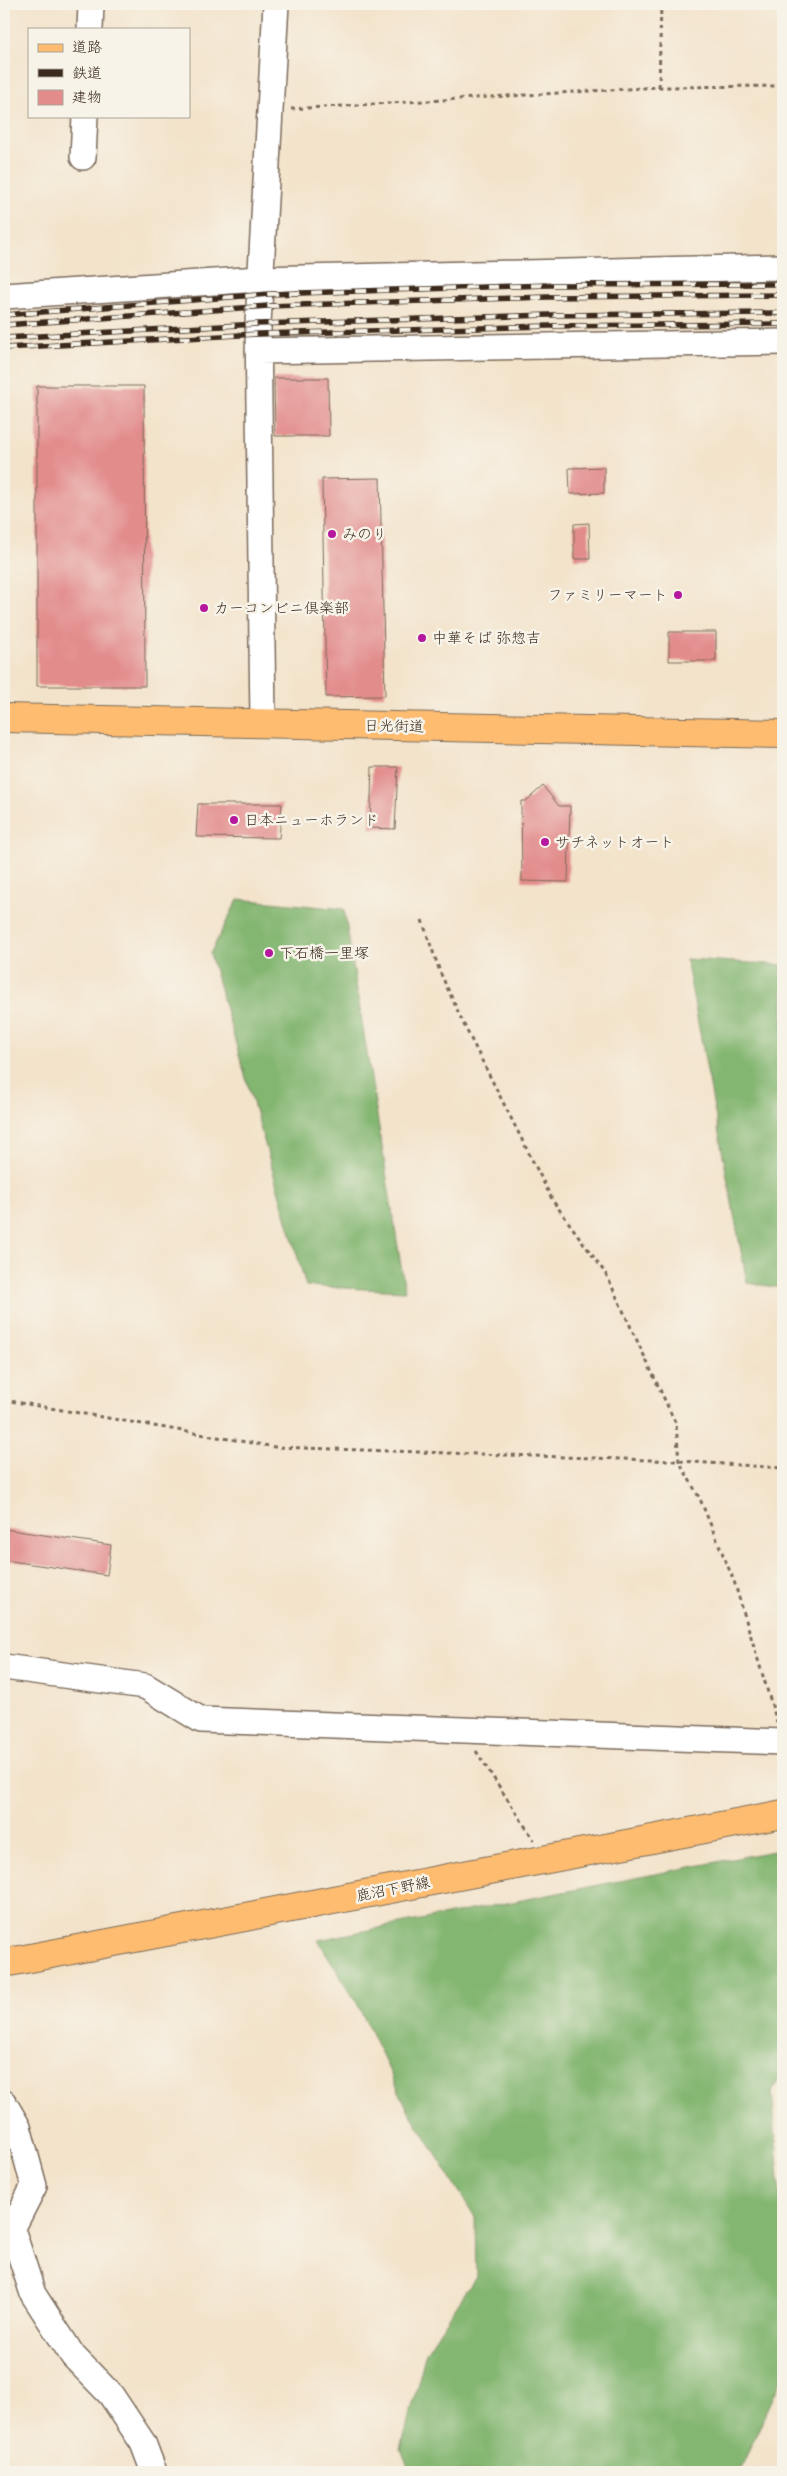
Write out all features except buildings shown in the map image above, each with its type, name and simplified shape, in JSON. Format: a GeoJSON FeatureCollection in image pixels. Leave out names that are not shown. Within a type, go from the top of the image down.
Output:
{"type":"FeatureCollection","features":[{"type":"Feature","properties":{"kind":"main road","name":"日光街道"},"geometry":{"type":"LineString","coordinates":[[4,718],[783,734]]}},
{"type":"Feature","properties":{"kind":"main road","name":"鹿沼下野線"},"geometry":{"type":"LineString","coordinates":[[4,1963],[783,1814]]}},
{"type":"Feature","properties":{"kind":"street"},"geometry":{"type":"LineString","coordinates":[[90,28],[92,4]]}},
{"type":"Feature","properties":{"kind":"street"},"geometry":{"type":"LineString","coordinates":[[263,723],[258,351],[259,279],[276,4]]}},
{"type":"Feature","properties":{"kind":"street"},"geometry":{"type":"LineString","coordinates":[[83,157],[85,118]]}},
{"type":"Feature","properties":{"kind":"street"},"geometry":{"type":"LineString","coordinates":[[4,296],[259,279],[783,267]]}},
{"type":"Feature","properties":{"kind":"street"},"geometry":{"type":"LineString","coordinates":[[258,351],[783,342]]}},
{"type":"Feature","properties":{"kind":"street"},"geometry":{"type":"LineString","coordinates":[[4,1667],[145,1686],[201,1720],[462,1730],[781,1735]]}},
{"type":"Feature","properties":{"kind":"street"},"geometry":{"type":"LineString","coordinates":[[4,2103],[18,2127],[34,2186],[12,2229],[33,2294],[73,2356],[111,2395],[143,2444],[154,2472]]}},
{"type":"Feature","properties":{"kind":"path"},"geometry":{"type":"LineString","coordinates":[[659,87],[661,4]]}},
{"type":"Feature","properties":{"kind":"path"},"geometry":{"type":"LineString","coordinates":[[270,110],[659,87],[783,86]]}},
{"type":"Feature","properties":{"kind":"path"},"geometry":{"type":"LineString","coordinates":[[422,920],[437,964],[466,1028],[553,1201],[606,1274],[676,1424],[679,1461],[700,1499],[734,1581],[781,1735]]}},
{"type":"Feature","properties":{"kind":"path"},"geometry":{"type":"LineString","coordinates":[[4,1400],[275,1446],[679,1461],[783,1468]]}},
{"type":"Feature","properties":{"kind":"path"},"geometry":{"type":"LineString","coordinates":[[462,1730],[547,1859]]}},
{"type":"Feature","properties":{"kind":"green space"},"geometry":{"type":"Polygon","coordinates":[[[238,899],[344,909],[405,1291],[306,1286],[210,954],[238,899]]]}},
{"type":"Feature","properties":{"kind":"green space"},"geometry":{"type":"Polygon","coordinates":[[[686,959],[783,965],[783,1288],[747,1283],[686,959]]]}},
{"type":"Feature","properties":{"kind":"green space"},"geometry":{"type":"Polygon","coordinates":[[[783,1849],[783,2074],[772,2091],[783,2234],[783,2376],[739,2472],[410,2472],[401,2449],[426,2352],[476,2276],[475,2217],[407,2108],[357,2003],[318,1940],[783,1849]]]}},
{"type":"Feature","properties":{"kind":"railway"},"geometry":{"type":"LineString","coordinates":[[4,315],[269,294],[549,285],[783,284]]}},
{"type":"Feature","properties":{"kind":"railway"},"geometry":{"type":"LineString","coordinates":[[4,325],[268,306],[548,297],[783,295]]}},
{"type":"Feature","properties":{"kind":"railway"},"geometry":{"type":"LineString","coordinates":[[4,338],[258,324],[549,315],[783,313]]}},
{"type":"Feature","properties":{"kind":"railway"},"geometry":{"type":"LineString","coordinates":[[4,348],[258,334],[549,326],[783,324]]}},
{"type":"Feature","properties":{"kind":"place","name":"みのり"},"geometry":{"type":"Point","coordinates":[332,534]}},
{"type":"Feature","properties":{"kind":"place","name":"ファミリーマート"},"geometry":{"type":"Point","coordinates":[678,595]}},
{"type":"Feature","properties":{"kind":"place","name":"カーコンビニ倶楽部"},"geometry":{"type":"Point","coordinates":[204,608]}},
{"type":"Feature","properties":{"kind":"place","name":"中華そば 弥惣吉"},"geometry":{"type":"Point","coordinates":[422,638]}},
{"type":"Feature","properties":{"kind":"place","name":"日本ニューホランド"},"geometry":{"type":"Point","coordinates":[234,820]}},
{"type":"Feature","properties":{"kind":"place","name":"サチネットオート"},"geometry":{"type":"Point","coordinates":[545,842]}},
{"type":"Feature","properties":{"kind":"place","name":"下石橋一里塚"},"geometry":{"type":"Point","coordinates":[269,953]}}]}
